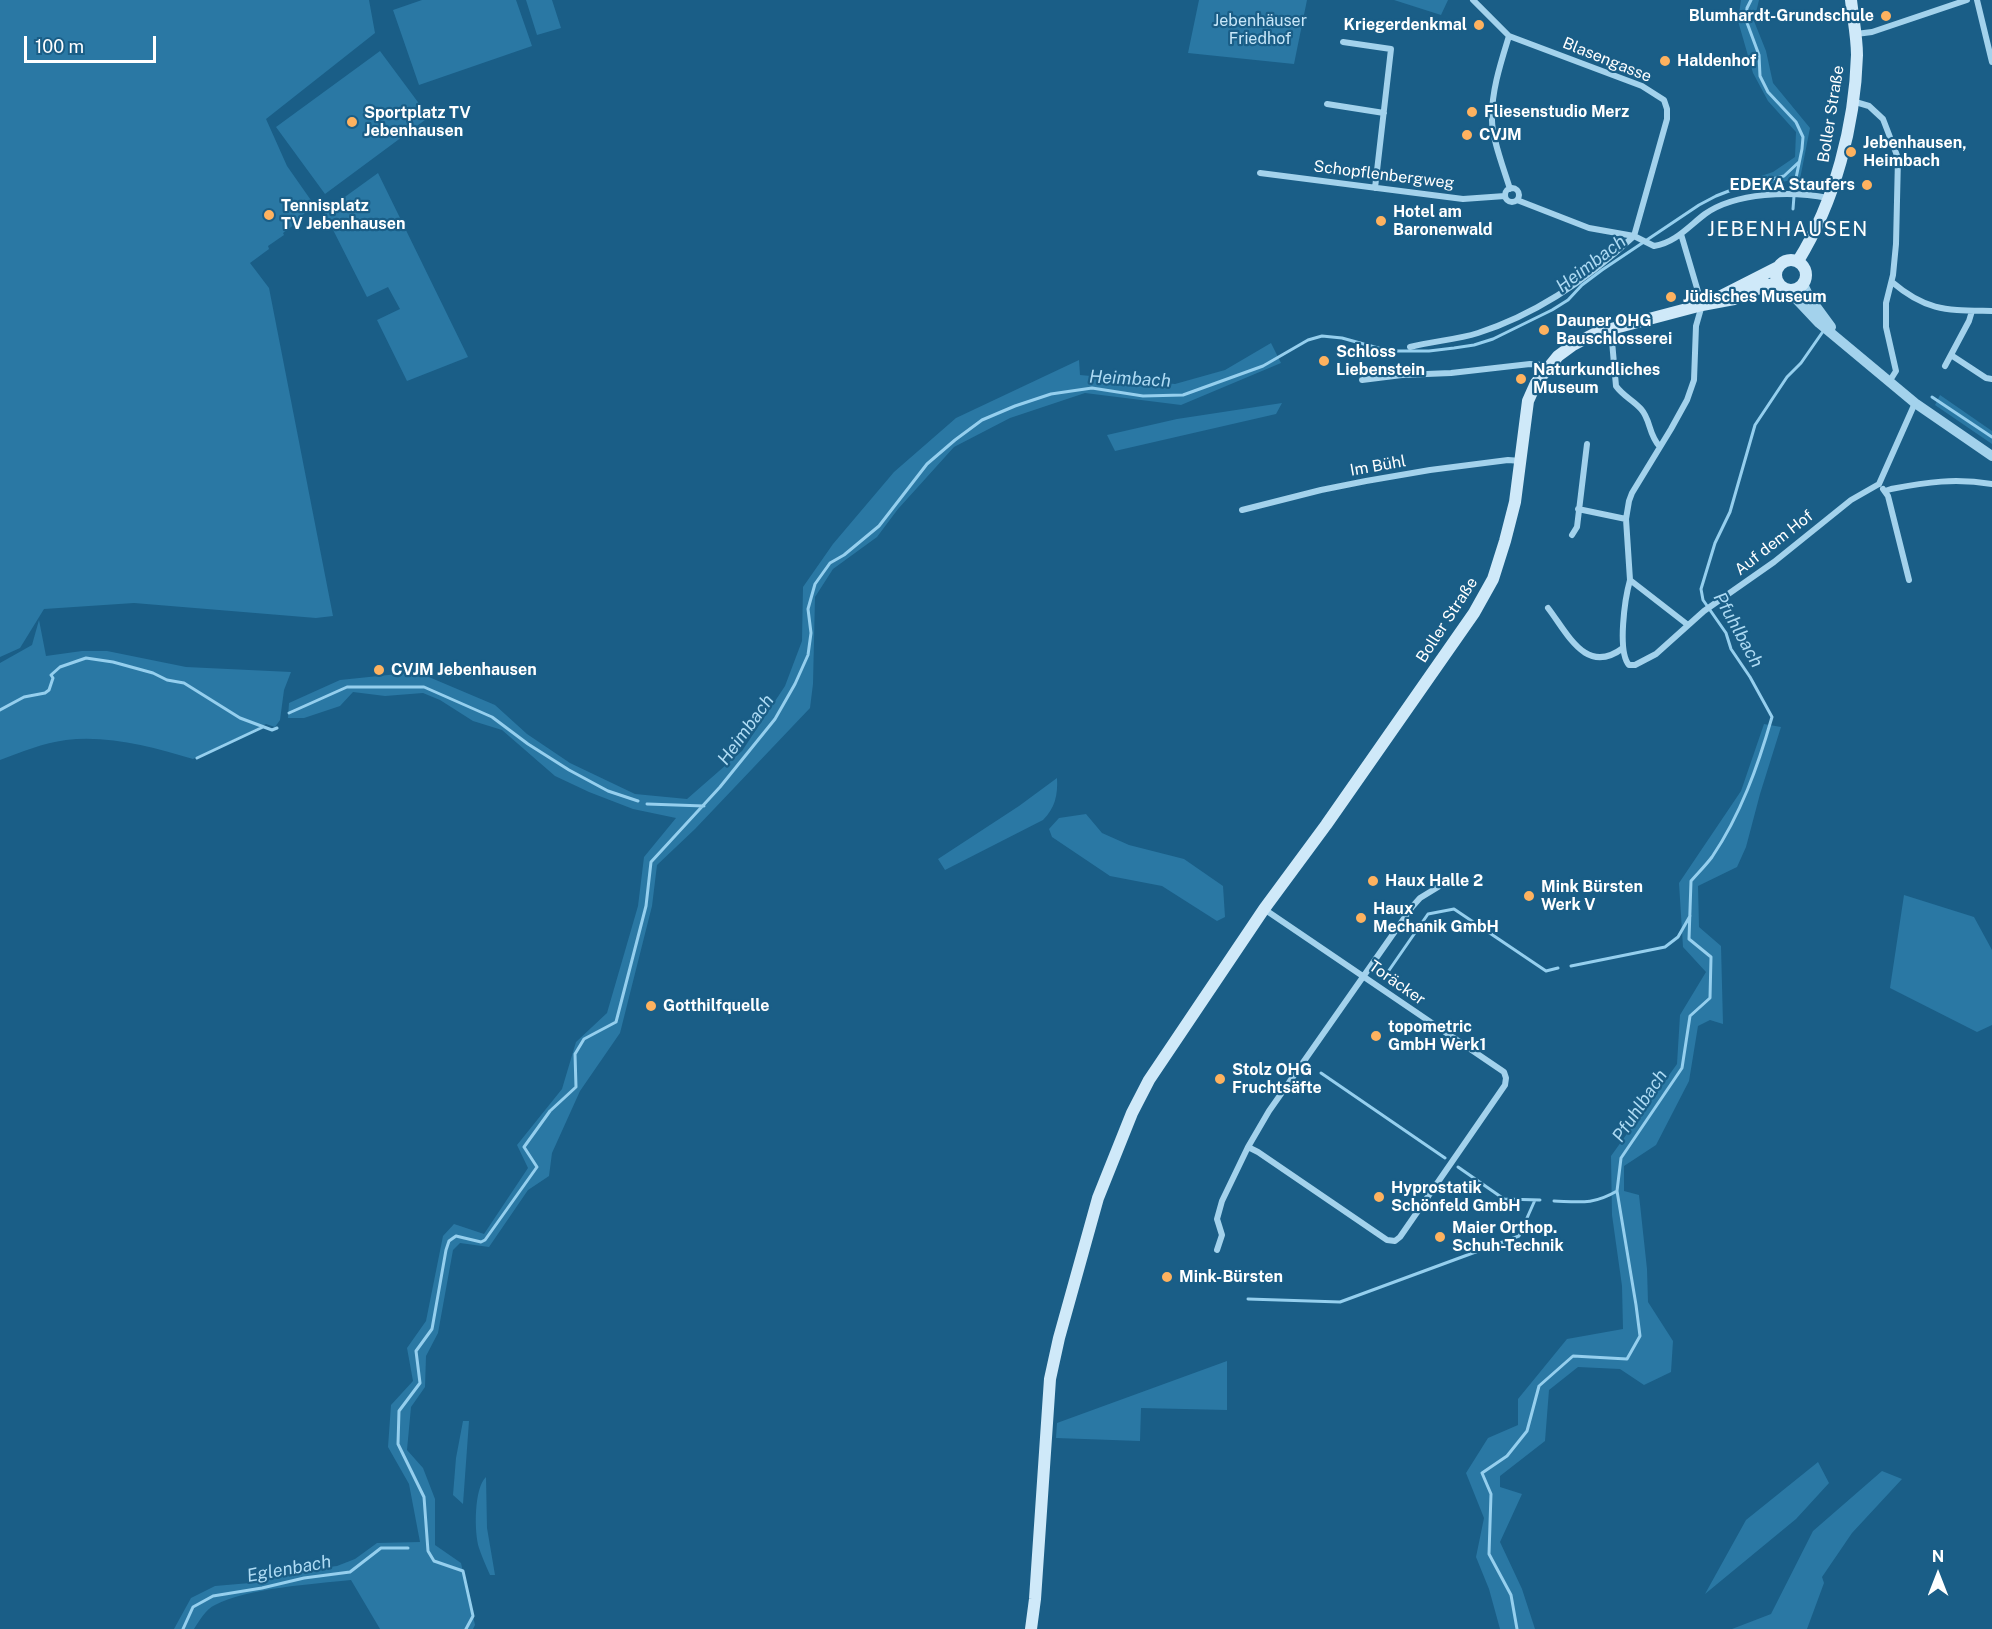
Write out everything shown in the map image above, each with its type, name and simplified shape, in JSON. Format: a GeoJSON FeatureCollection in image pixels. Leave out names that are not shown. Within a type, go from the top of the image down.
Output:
{"type":"FeatureCollection","features":[{"type":"Feature","properties":{"kind":"main road","name":"Boller Straße"},"geometry":{"type":"LineString","coordinates":[[1798,261],[1829,198],[1842,162],[1857,54],[1851,0]]}},
{"type":"Feature","properties":{"kind":"main road"},"geometry":{"type":"LineString","coordinates":[[1789,260],[1798,261],[1805,268],[1803,284],[1796,289],[1783,287],[1776,275],[1778,267],[1789,260]]}},
{"type":"Feature","properties":{"kind":"main road","name":"Boller Straße"},"geometry":{"type":"LineString","coordinates":[[1702,305],[1778,267]]}},
{"type":"Feature","properties":{"kind":"main road","name":"Boller Straße"},"geometry":{"type":"LineString","coordinates":[[1031,1629],[1050,1379],[1098,1198],[1132,1113],[1149,1080],[1264,909],[1326,825],[1474,613],[1493,579],[1515,502],[1528,401],[1536,383],[1558,356],[1596,333],[1729,300],[1767,285],[1783,287]]}},
{"type":"Feature","properties":{"kind":"street"},"geometry":{"type":"LineString","coordinates":[[1473,0],[1509,36],[1499,72],[1491,123],[1510,189]]}},
{"type":"Feature","properties":{"kind":"street"},"geometry":{"type":"LineString","coordinates":[[1856,34],[1872,32],[1967,0]]}},
{"type":"Feature","properties":{"kind":"street"},"geometry":{"type":"LineString","coordinates":[[1977,0],[1992,62]]}},
{"type":"Feature","properties":{"kind":"street","name":"Blasengasse"},"geometry":{"type":"LineString","coordinates":[[1509,36],[1639,85],[1664,100],[1667,120],[1635,237]]}},
{"type":"Feature","properties":{"kind":"street"},"geometry":{"type":"LineString","coordinates":[[1343,42],[1391,49],[1375,188]]}},
{"type":"Feature","properties":{"kind":"street"},"geometry":{"type":"LineString","coordinates":[[1852,101],[1869,106],[1883,120],[1898,158],[1896,244],[1892,282],[1886,303],[1886,327],[1896,371],[1890,382]]}},
{"type":"Feature","properties":{"kind":"street"},"geometry":{"type":"LineString","coordinates":[[1327,104],[1384,113]]}},
{"type":"Feature","properties":{"kind":"street","name":"Schopflenbergweg"},"geometry":{"type":"LineString","coordinates":[[1260,173],[1463,199],[1505,196]]}},
{"type":"Feature","properties":{"kind":"street"},"geometry":{"type":"LineString","coordinates":[[1510,189],[1506,191],[1505,196],[1509,202],[1517,200],[1589,228],[1635,237],[1654,246],[1681,234],[1706,213],[1722,205],[1752,197],[1810,195],[1829,198]]}},
{"type":"Feature","properties":{"kind":"street"},"geometry":{"type":"LineString","coordinates":[[1510,189],[1518,192],[1517,200]]}},
{"type":"Feature","properties":{"kind":"street"},"geometry":{"type":"LineString","coordinates":[[1548,608],[1582,652],[1590,657],[1598,658],[1614,654],[1623,648],[1625,607],[1630,580],[1626,519],[1632,493],[1687,400],[1694,380],[1696,326],[1702,305],[1681,234]]}},
{"type":"Feature","properties":{"kind":"street"},"geometry":{"type":"LineString","coordinates":[[1410,346],[1477,333],[1532,310],[1567,290],[1635,237]]}},
{"type":"Feature","properties":{"kind":"street"},"geometry":{"type":"LineString","coordinates":[[1892,282],[1916,300],[1931,306],[1946,310],[1992,311]]}},
{"type":"Feature","properties":{"kind":"street"},"geometry":{"type":"LineString","coordinates":[[1803,284],[1809,297],[1836,335]]}},
{"type":"Feature","properties":{"kind":"street"},"geometry":{"type":"LineString","coordinates":[[1783,287],[1820,323],[1915,404],[1992,456]]}},
{"type":"Feature","properties":{"kind":"street"},"geometry":{"type":"LineString","coordinates":[[1945,366],[1972,311]]}},
{"type":"Feature","properties":{"kind":"street"},"geometry":{"type":"LineString","coordinates":[[1611,329],[1616,386],[1620,393],[1640,408],[1646,416],[1653,439],[1660,447]]}},
{"type":"Feature","properties":{"kind":"street"},"geometry":{"type":"LineString","coordinates":[[1951,355],[1986,378],[1992,379]]}},
{"type":"Feature","properties":{"kind":"street"},"geometry":{"type":"LineString","coordinates":[[1362,380],[1530,364],[1548,367]]}},
{"type":"Feature","properties":{"kind":"street"},"geometry":{"type":"LineString","coordinates":[[1909,580],[1888,496],[1879,484],[1915,404]]}},
{"type":"Feature","properties":{"kind":"street"},"geometry":{"type":"LineString","coordinates":[[1572,535],[1577,527],[1587,444]]}},
{"type":"Feature","properties":{"kind":"street","name":"Im Bühl"},"geometry":{"type":"LineString","coordinates":[[1242,510],[1321,490],[1419,472],[1508,460],[1521,461]]}},
{"type":"Feature","properties":{"kind":"street"},"geometry":{"type":"LineString","coordinates":[[1885,492],[1935,481],[1962,480],[1992,484]]}},
{"type":"Feature","properties":{"kind":"street","name":"Auf dem Hof"},"geometry":{"type":"LineString","coordinates":[[1623,648],[1625,661],[1629,665],[1635,665],[1656,654],[1704,611],[1774,562],[1851,500],[1879,484]]}},
{"type":"Feature","properties":{"kind":"street"},"geometry":{"type":"LineString","coordinates":[[1578,508],[1626,519]]}},
{"type":"Feature","properties":{"kind":"street"},"geometry":{"type":"LineString","coordinates":[[1630,580],[1688,625]]}},
{"type":"Feature","properties":{"kind":"street"},"geometry":{"type":"LineString","coordinates":[[1217,1250],[1222,1235],[1217,1219],[1222,1201],[1269,1110],[1412,907],[1420,898],[1438,887]]}},
{"type":"Feature","properties":{"kind":"street","name":"Toräcker"},"geometry":{"type":"LineString","coordinates":[[1248,1147],[1387,1240],[1395,1241],[1505,1085],[1506,1078],[1504,1072],[1264,909]]}},
{"type":"Feature","properties":{"kind":"green space"},"geometry":{"type":"Polygon","coordinates":[[[0,0],[369,0],[375,33],[266,119],[287,166],[315,206],[298,218],[299,221],[250,263],[269,288],[333,616],[316,618],[134,603],[44,609],[20,648],[0,657],[0,0]]]}},
{"type":"Feature","properties":{"kind":"green space"},"geometry":{"type":"Polygon","coordinates":[[[422,0],[516,0],[532,46],[419,85],[393,10],[422,0]]]}},
{"type":"Feature","properties":{"kind":"green space"},"geometry":{"type":"Polygon","coordinates":[[[526,0],[552,0],[561,28],[537,35],[526,0]]]}},
{"type":"Feature","properties":{"kind":"green space","name":"Jebenhäuser Friedhof"},"geometry":{"type":"Polygon","coordinates":[[[1199,0],[1307,0],[1294,64],[1188,53],[1199,0]]]}},
{"type":"Feature","properties":{"kind":"green space"},"geometry":{"type":"Polygon","coordinates":[[[1394,0],[1448,0],[1441,15],[1394,0]]]}},
{"type":"Feature","properties":{"kind":"green space"},"geometry":{"type":"Polygon","coordinates":[[[1741,0],[1759,0],[1754,21],[1766,51],[1773,83],[1810,128],[1800,179],[1749,187],[1749,180],[1773,172],[1795,157],[1796,132],[1768,101],[1753,73],[1738,21],[1741,0]]]}},
{"type":"Feature","properties":{"kind":"green space","name":"Sportplatz TV Jebenhausen"},"geometry":{"type":"Polygon","coordinates":[[[380,51],[429,117],[325,194],[276,127],[380,51]]]}},
{"type":"Feature","properties":{"kind":"green space"},"geometry":{"type":"Polygon","coordinates":[[[378,173],[468,357],[407,381],[377,320],[400,309],[388,287],[367,297],[324,212],[378,173]]]}},
{"type":"Feature","properties":{"kind":"green space"},"geometry":{"type":"Polygon","coordinates":[[[1271,343],[1281,363],[1181,405],[1085,393],[1010,418],[954,447],[898,509],[877,537],[833,569],[815,597],[813,684],[810,708],[695,829],[657,865],[652,906],[620,1033],[580,1091],[552,1153],[549,1176],[528,1190],[489,1247],[460,1243],[453,1250],[438,1333],[426,1356],[425,1387],[411,1407],[407,1450],[423,1468],[435,1499],[435,1545],[461,1563],[475,1625],[473,1629],[380,1629],[351,1580],[245,1594],[212,1607],[194,1629],[174,1629],[191,1598],[215,1586],[250,1583],[290,1572],[337,1566],[355,1559],[377,1543],[420,1542],[409,1484],[388,1447],[391,1405],[413,1381],[407,1348],[426,1321],[443,1236],[454,1224],[484,1234],[528,1168],[517,1145],[562,1089],[576,1042],[607,1013],[638,906],[644,857],[676,818],[633,809],[555,776],[502,730],[473,721],[440,700],[423,693],[385,696],[353,692],[340,706],[304,718],[288,718],[289,703],[340,680],[417,672],[495,705],[527,734],[570,763],[635,794],[687,799],[742,751],[785,686],[802,641],[803,587],[833,544],[894,472],[956,418],[1079,360],[1080,375],[1175,384],[1225,370],[1271,343]]]}},
{"type":"Feature","properties":{"kind":"green space"},"geometry":{"type":"Polygon","coordinates":[[[1940,395],[1992,431],[1992,444],[1935,405],[1940,395]]]}},
{"type":"Feature","properties":{"kind":"green space"},"geometry":{"type":"Polygon","coordinates":[[[1282,403],[1276,414],[1115,451],[1107,435],[1177,419],[1282,403]]]}},
{"type":"Feature","properties":{"kind":"green space"},"geometry":{"type":"Polygon","coordinates":[[[39,620],[46,656],[82,651],[107,651],[186,667],[291,672],[284,690],[280,720],[275,727],[266,724],[193,759],[130,743],[82,739],[49,743],[0,760],[0,663],[32,645],[39,620]]]}},
{"type":"Feature","properties":{"kind":"green space"},"geometry":{"type":"Polygon","coordinates":[[[1764,724],[1781,727],[1746,847],[1737,867],[1698,886],[1699,927],[1721,946],[1723,1024],[1710,1020],[1698,1026],[1689,1081],[1656,1145],[1624,1166],[1624,1191],[1639,1195],[1648,1302],[1673,1341],[1671,1372],[1644,1385],[1620,1369],[1578,1367],[1549,1390],[1545,1441],[1500,1476],[1500,1487],[1522,1494],[1500,1542],[1522,1589],[1535,1629],[1500,1629],[1489,1589],[1476,1557],[1484,1518],[1466,1473],[1488,1438],[1518,1425],[1518,1399],[1567,1339],[1623,1329],[1622,1286],[1612,1215],[1611,1156],[1677,1064],[1680,1015],[1706,972],[1683,947],[1679,883],[1741,791],[1764,724]]]}},
{"type":"Feature","properties":{"kind":"green space"},"geometry":{"type":"Polygon","coordinates":[[[1057,778],[1055,801],[1043,820],[945,870],[938,859],[1057,778]]]}},
{"type":"Feature","properties":{"kind":"green space"},"geometry":{"type":"Polygon","coordinates":[[[1086,814],[1102,833],[1129,845],[1184,859],[1223,886],[1225,917],[1217,921],[1162,886],[1110,876],[1052,837],[1049,829],[1059,818],[1086,814]]]}},
{"type":"Feature","properties":{"kind":"green space"},"geometry":{"type":"Polygon","coordinates":[[[1904,895],[1974,917],[1992,950],[1992,1025],[1977,1032],[1890,988],[1904,895]]]}},
{"type":"Feature","properties":{"kind":"green space"},"geometry":{"type":"Polygon","coordinates":[[[1227,1361],[1227,1410],[1141,1408],[1140,1441],[1056,1438],[1057,1423],[1227,1361]]]}},
{"type":"Feature","properties":{"kind":"green space"},"geometry":{"type":"Polygon","coordinates":[[[463,1421],[469,1421],[463,1504],[453,1495],[456,1458],[463,1421]]]}},
{"type":"Feature","properties":{"kind":"green space"},"geometry":{"type":"Polygon","coordinates":[[[1818,1462],[1829,1483],[1796,1519],[1705,1594],[1746,1520],[1818,1462]]]}},
{"type":"Feature","properties":{"kind":"green space"},"geometry":{"type":"Polygon","coordinates":[[[1882,1471],[1902,1479],[1852,1533],[1822,1577],[1824,1583],[1807,1629],[1732,1629],[1771,1614],[1813,1531],[1882,1471]]]}},
{"type":"Feature","properties":{"kind":"green space"},"geometry":{"type":"Polygon","coordinates":[[[486,1477],[487,1528],[495,1575],[490,1575],[479,1548],[476,1532],[477,1500],[486,1477]]]}},
{"type":"Feature","properties":{"kind":"waterway","name":"Pfuhlbach"},"geometry":{"type":"LineString","coordinates":[[1751,0],[1747,8],[1746,20],[1759,55],[1760,76],[1768,92],[1796,122],[1803,137],[1793,209]]}},
{"type":"Feature","properties":{"kind":"waterway","name":"Heimbach"},"geometry":{"type":"LineString","coordinates":[[466,1629],[473,1616],[463,1571],[434,1561],[428,1551],[424,1497],[398,1444],[399,1411],[420,1383],[416,1351],[432,1329],[449,1241],[456,1236],[481,1242],[485,1240],[537,1167],[524,1147],[550,1111],[576,1087],[575,1054],[584,1039],[616,1022],[646,906],[651,862],[720,787],[775,719],[808,655],[811,633],[808,609],[815,584],[830,563],[844,555],[879,526],[927,464],[955,440],[982,420],[1015,406],[1051,394],[1092,388],[1143,396],[1183,395],[1263,366],[1308,340],[1322,336],[1342,338],[1389,351],[1429,351],[1474,345],[1493,339],[1552,310],[1568,300],[1582,285],[1602,270],[1699,205],[1734,189],[1784,176],[1799,162]]}},
{"type":"Feature","properties":{"kind":"waterway","name":"Pfuhlbach"},"geometry":{"type":"LineString","coordinates":[[1517,1629],[1511,1595],[1489,1554],[1491,1494],[1482,1473],[1507,1456],[1527,1431],[1539,1386],[1573,1356],[1627,1359],[1640,1336],[1617,1191],[1621,1158],[1682,1068],[1690,1016],[1710,998],[1711,957],[1689,939],[1691,881],[1712,857],[1732,824],[1755,771],[1772,717],[1750,677],[1731,649],[1726,633],[1703,600],[1701,589],[1715,543],[1730,512],[1755,425],[1787,377],[1801,363],[1824,330]]}},
{"type":"Feature","properties":{"kind":"waterway"},"geometry":{"type":"LineString","coordinates":[[1932,397],[1992,437]]}},
{"type":"Feature","properties":{"kind":"waterway"},"geometry":{"type":"LineString","coordinates":[[0,710],[24,697],[45,693],[49,690],[53,678],[51,675],[60,667],[86,658],[113,662],[153,673],[167,680],[184,683],[240,718],[272,730],[277,728]]}},
{"type":"Feature","properties":{"kind":"waterway"},"geometry":{"type":"LineString","coordinates":[[289,713],[347,687],[424,687],[492,717],[528,744],[569,770],[608,791],[638,801]]}},
{"type":"Feature","properties":{"kind":"waterway"},"geometry":{"type":"LineString","coordinates":[[197,758],[263,727]]}},
{"type":"Feature","properties":{"kind":"waterway"},"geometry":{"type":"LineString","coordinates":[[647,804],[704,806]]}},
{"type":"Feature","properties":{"kind":"waterway"},"geometry":{"type":"LineString","coordinates":[[1383,979],[1428,914],[1454,909],[1546,971],[1558,968]]}},
{"type":"Feature","properties":{"kind":"waterway"},"geometry":{"type":"LineString","coordinates":[[1571,966],[1665,947],[1678,937],[1690,916]]}},
{"type":"Feature","properties":{"kind":"waterway"},"geometry":{"type":"LineString","coordinates":[[1321,1073],[1445,1158]]}},
{"type":"Feature","properties":{"kind":"waterway"},"geometry":{"type":"LineString","coordinates":[[1458,1167],[1504,1199],[1540,1200]]}},
{"type":"Feature","properties":{"kind":"waterway"},"geometry":{"type":"LineString","coordinates":[[1554,1201],[1593,1201],[1617,1191]]}},
{"type":"Feature","properties":{"kind":"waterway"},"geometry":{"type":"LineString","coordinates":[[1248,1299],[1340,1302],[1519,1236],[1535,1200]]}},
{"type":"Feature","properties":{"kind":"waterway","name":"Eglenbach"},"geometry":{"type":"LineString","coordinates":[[183,1629],[193,1607],[213,1596],[304,1578],[350,1572],[381,1548],[408,1548]]}},
{"type":"Feature","properties":{"kind":"place","name":"Blumhardt-Grundschule"},"geometry":{"type":"Point","coordinates":[1886,16]}},
{"type":"Feature","properties":{"kind":"place","name":"Kriegerdenkmal"},"geometry":{"type":"Point","coordinates":[1479,25]}},
{"type":"Feature","properties":{"kind":"place","name":"Haldenhof"},"geometry":{"type":"Point","coordinates":[1665,61]}},
{"type":"Feature","properties":{"kind":"place","name":"Fliesenstudio Merz"},"geometry":{"type":"Point","coordinates":[1472,112]}},
{"type":"Feature","properties":{"kind":"place","name":"Sportplatz TV Jebenhausen"},"geometry":{"type":"Point","coordinates":[352,122]}},
{"type":"Feature","properties":{"kind":"place","name":"CVJM"},"geometry":{"type":"Point","coordinates":[1467,135]}},
{"type":"Feature","properties":{"kind":"place","name":"Jebenhausen, Heimbach"},"geometry":{"type":"Point","coordinates":[1851,152]}},
{"type":"Feature","properties":{"kind":"place","name":"EDEKA Staufers"},"geometry":{"type":"Point","coordinates":[1867,185]}},
{"type":"Feature","properties":{"kind":"place","name":"Tennisplatz TV Jebenhausen"},"geometry":{"type":"Point","coordinates":[269,215]}},
{"type":"Feature","properties":{"kind":"place","name":"Hotel am Baronenwald"},"geometry":{"type":"Point","coordinates":[1381,221]}},
{"type":"Feature","properties":{"kind":"place","name":"Jüdisches Museum"},"geometry":{"type":"Point","coordinates":[1671,297]}},
{"type":"Feature","properties":{"kind":"place","name":"Dauner OHG Bauschlosserei"},"geometry":{"type":"Point","coordinates":[1544,330]}},
{"type":"Feature","properties":{"kind":"place","name":"Schloss Liebenstein"},"geometry":{"type":"Point","coordinates":[1324,361]}},
{"type":"Feature","properties":{"kind":"place","name":"Naturkundliches Museum"},"geometry":{"type":"Point","coordinates":[1521,379]}},
{"type":"Feature","properties":{"kind":"place","name":"CVJM Jebenhausen"},"geometry":{"type":"Point","coordinates":[379,670]}},
{"type":"Feature","properties":{"kind":"place","name":"Haux Halle 2"},"geometry":{"type":"Point","coordinates":[1373,881]}},
{"type":"Feature","properties":{"kind":"place","name":"Mink Bürsten Werk V"},"geometry":{"type":"Point","coordinates":[1529,896]}},
{"type":"Feature","properties":{"kind":"place","name":"Haux Mechanik GmbH"},"geometry":{"type":"Point","coordinates":[1361,918]}},
{"type":"Feature","properties":{"kind":"place","name":"Gotthilfquelle"},"geometry":{"type":"Point","coordinates":[651,1006]}},
{"type":"Feature","properties":{"kind":"place","name":"topometric GmbH Werk1"},"geometry":{"type":"Point","coordinates":[1376,1036]}},
{"type":"Feature","properties":{"kind":"place","name":"Stolz OHG Fruchtsäfte"},"geometry":{"type":"Point","coordinates":[1220,1079]}},
{"type":"Feature","properties":{"kind":"place","name":"Hyprostatik Schönfeld GmbH"},"geometry":{"type":"Point","coordinates":[1379,1197]}},
{"type":"Feature","properties":{"kind":"place","name":"Maier Orthop. Schuh-Technik"},"geometry":{"type":"Point","coordinates":[1440,1237]}},
{"type":"Feature","properties":{"kind":"place","name":"Mink-Bürsten"},"geometry":{"type":"Point","coordinates":[1167,1277]}},
{"type":"Feature","properties":{"kind":"district","name":"JEBENHAUSEN"},"geometry":{"type":"Point","coordinates":[1788,230]}}]}
